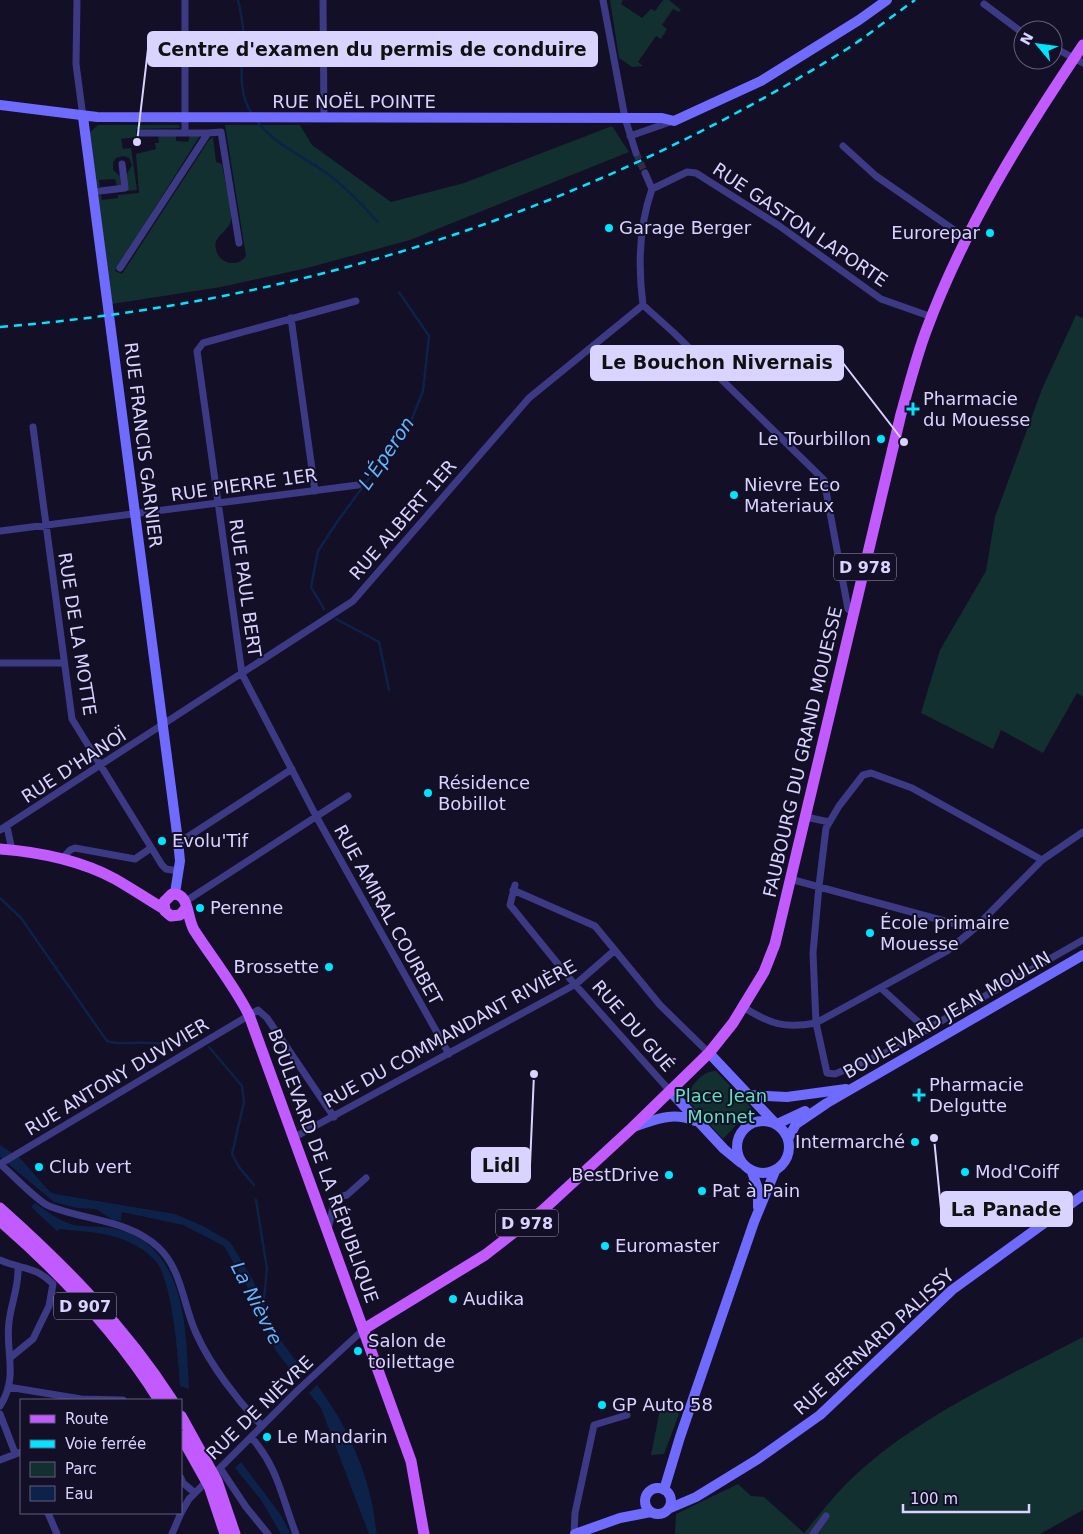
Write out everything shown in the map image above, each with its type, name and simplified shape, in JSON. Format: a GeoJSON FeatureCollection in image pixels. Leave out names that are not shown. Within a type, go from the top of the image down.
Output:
{"type":"FeatureCollection","features":[{"type":"Feature","properties":{"kind":"main road","name":"FAUBOURG DU GRAND MOUESSE"},"geometry":{"type":"LineString","coordinates":[[670,1091],[709,1052],[734,1023],[764,972],[775,944],[916,358],[967,239],[998,178],[1079,60],[1083,45]]}},
{"type":"Feature","properties":{"kind":"main road"},"geometry":{"type":"LineString","coordinates":[[0,849],[40,853],[113,878],[164,909],[169,915],[180,915],[186,904],[181,895],[133,890]]}},
{"type":"Feature","properties":{"kind":"main road"},"geometry":{"type":"LineString","coordinates":[[164,909],[164,902],[171,895]]}},
{"type":"Feature","properties":{"kind":"main road","name":"BOULEVARD DE LA RÉPUBLIQUE"},"geometry":{"type":"LineString","coordinates":[[186,904],[191,924],[240,998],[249,1015],[412,1460],[424,1534]]}},
{"type":"Feature","properties":{"kind":"main road","name":"BOULEVARD DE LA RÉPUBLIQUE"},"geometry":{"type":"LineString","coordinates":[[174,916],[212,958]]}},
{"type":"Feature","properties":{"kind":"main road","name":"D 978"},"geometry":{"type":"LineString","coordinates":[[364,1329],[485,1255],[542,1210],[670,1091]]}},
{"type":"Feature","properties":{"kind":"main road","name":"D 907"},"geometry":{"type":"LineString","coordinates":[[0,1208],[48,1252],[101,1307],[152,1370],[171,1399]]}},
{"type":"Feature","properties":{"kind":"main road","name":"D 907"},"geometry":{"type":"LineString","coordinates":[[0,1221],[48,1266],[104,1326],[132,1360],[158,1399]]}},
{"type":"Feature","properties":{"kind":"main road"},"geometry":{"type":"LineString","coordinates":[[182,1418],[235,1534]]}},
{"type":"Feature","properties":{"kind":"main road"},"geometry":{"type":"LineString","coordinates":[[182,1437],[201,1461]]}},
{"type":"Feature","properties":{"kind":"main road"},"geometry":{"type":"LineString","coordinates":[[213,1484],[225,1534]]}},
{"type":"Feature","properties":{"kind":"street","name":"RUE FRANCIS GARNIER"},"geometry":{"type":"LineString","coordinates":[[77,0],[76,64],[178,841],[178,871],[171,895]]}},
{"type":"Feature","properties":{"kind":"street"},"geometry":{"type":"LineString","coordinates":[[185,0],[185,133]]}},
{"type":"Feature","properties":{"kind":"street"},"geometry":{"type":"LineString","coordinates":[[323,0],[324,118]]}},
{"type":"Feature","properties":{"kind":"street"},"geometry":{"type":"LineString","coordinates":[[603,0],[625,118],[636,153]]}},
{"type":"Feature","properties":{"kind":"street"},"geometry":{"type":"LineString","coordinates":[[630,136],[674,121],[760,81],[859,20],[887,0]]}},
{"type":"Feature","properties":{"kind":"street"},"geometry":{"type":"LineString","coordinates":[[984,4],[1013,26]]}},
{"type":"Feature","properties":{"kind":"street"},"geometry":{"type":"LineString","coordinates":[[1063,52],[1079,60]]}},
{"type":"Feature","properties":{"kind":"street","name":"RUE NOËL POINTE"},"geometry":{"type":"LineString","coordinates":[[0,105],[83,117],[662,118],[674,121]]}},
{"type":"Feature","properties":{"kind":"street"},"geometry":{"type":"LineString","coordinates":[[141,133],[221,132],[239,243]]}},
{"type":"Feature","properties":{"kind":"street"},"geometry":{"type":"LineString","coordinates":[[120,268],[208,133]]}},
{"type":"Feature","properties":{"kind":"street"},"geometry":{"type":"LineString","coordinates":[[843,146],[876,176],[967,239]]}},
{"type":"Feature","properties":{"kind":"street"},"geometry":{"type":"LineString","coordinates":[[92,192],[125,188],[122,164]]}},
{"type":"Feature","properties":{"kind":"street","name":"RUE GASTON LAPORTE"},"geometry":{"type":"LineString","coordinates":[[652,189],[687,172],[696,172],[778,225],[882,298],[932,317]]}},
{"type":"Feature","properties":{"kind":"street"},"geometry":{"type":"LineString","coordinates":[[645,174],[652,189],[644,210],[639,276],[643,305],[824,480],[848,608],[854,612]]}},
{"type":"Feature","properties":{"kind":"street"},"geometry":{"type":"LineString","coordinates":[[315,491],[291,318],[356,301]]}},
{"type":"Feature","properties":{"kind":"street","name":"RUE ALBERT 1ER"},"geometry":{"type":"LineString","coordinates":[[163,726],[353,601],[529,398],[643,305]]}},
{"type":"Feature","properties":{"kind":"street","name":"RUE PAUL BERT"},"geometry":{"type":"LineString","coordinates":[[291,318],[202,343],[198,348],[217,504],[242,674],[316,816]]}},
{"type":"Feature","properties":{"kind":"street","name":"RUE DE LA MOTTE"},"geometry":{"type":"LineString","coordinates":[[33,427],[72,719],[163,868],[178,871]]}},
{"type":"Feature","properties":{"kind":"street","name":"RUE PIERRE 1ER"},"geometry":{"type":"LineString","coordinates":[[0,531],[358,484]]}},
{"type":"Feature","properties":{"kind":"street"},"geometry":{"type":"LineString","coordinates":[[845,592],[859,592]]}},
{"type":"Feature","properties":{"kind":"street"},"geometry":{"type":"LineString","coordinates":[[0,663],[64,663]]}},
{"type":"Feature","properties":{"kind":"street","name":"RUE D'HANOÏ"},"geometry":{"type":"LineString","coordinates":[[3,829],[163,726]]}},
{"type":"Feature","properties":{"kind":"street"},"geometry":{"type":"LineString","coordinates":[[178,841],[183,840],[292,769]]}},
{"type":"Feature","properties":{"kind":"street"},"geometry":{"type":"LineString","coordinates":[[1042,860],[912,788],[871,773],[863,775],[845,798],[826,828],[813,953],[816,1023],[827,1073],[835,1074],[887,1052],[1083,940]]}},
{"type":"Feature","properties":{"kind":"street"},"geometry":{"type":"LineString","coordinates":[[186,904],[348,796]]}},
{"type":"Feature","properties":{"kind":"street","name":"RUE AMIRAL COURBET"},"geometry":{"type":"LineString","coordinates":[[316,816],[448,1054]]}},
{"type":"Feature","properties":{"kind":"street"},"geometry":{"type":"LineString","coordinates":[[806,817],[829,822]]}},
{"type":"Feature","properties":{"kind":"street"},"geometry":{"type":"LineString","coordinates":[[3,829],[12,850]]}},
{"type":"Feature","properties":{"kind":"street"},"geometry":{"type":"LineString","coordinates":[[743,1007],[781,1026],[796,1027],[816,1023],[882,989],[947,951],[974,929],[1042,860],[1083,832]]}},
{"type":"Feature","properties":{"kind":"street"},"geometry":{"type":"LineString","coordinates":[[62,859],[70,850],[75,848],[135,859],[151,848]]}},
{"type":"Feature","properties":{"kind":"street"},"geometry":{"type":"LineString","coordinates":[[790,879],[974,929]]}},
{"type":"Feature","properties":{"kind":"street","name":"RUE DU GUÉ"},"geometry":{"type":"LineString","coordinates":[[615,950],[595,926],[514,887],[510,905],[670,1091]]}},
{"type":"Feature","properties":{"kind":"street"},"geometry":{"type":"LineString","coordinates":[[615,950],[660,1005],[709,1052],[788,1139]]}},
{"type":"Feature","properties":{"kind":"street","name":"RUE DU COMMANDANT RIVIÈRE"},"geometry":{"type":"LineString","coordinates":[[294,1138],[576,984],[615,950]]}},
{"type":"Feature","properties":{"kind":"street","name":"BOULEVARD JEAN MOULIN"},"geometry":{"type":"LineString","coordinates":[[827,1103],[1083,954]]}},
{"type":"Feature","properties":{"kind":"street"},"geometry":{"type":"LineString","coordinates":[[882,989],[927,1030]]}},
{"type":"Feature","properties":{"kind":"street","name":"BOULEVARD DE LA RÉPUBLIQUE"},"geometry":{"type":"LineString","coordinates":[[249,1015],[258,1010],[263,1013],[334,1117]]}},
{"type":"Feature","properties":{"kind":"street","name":"RUE ANTONY DUVIVIER"},"geometry":{"type":"LineString","coordinates":[[0,1164],[249,1015]]}},
{"type":"Feature","properties":{"kind":"street"},"geometry":{"type":"LineString","coordinates":[[749,1095],[787,1097],[854,1087]]}},
{"type":"Feature","properties":{"kind":"street"},"geometry":{"type":"LineString","coordinates":[[670,1091],[724,1149],[749,1169],[768,1174],[782,1166],[789,1154],[788,1139],[796,1124],[827,1103]]}},
{"type":"Feature","properties":{"kind":"street"},"geometry":{"type":"LineString","coordinates":[[754,1222],[758,1191],[749,1169],[737,1153],[739,1136],[750,1124],[758,1121],[775,1124],[827,1103]]}},
{"type":"Feature","properties":{"kind":"street"},"geometry":{"type":"LineString","coordinates":[[633,1127],[670,1115],[685,1117],[698,1122]]}},
{"type":"Feature","properties":{"kind":"street"},"geometry":{"type":"LineString","coordinates":[[0,1164],[47,1206],[130,1229],[159,1248],[172,1264],[188,1317],[205,1351],[244,1406],[262,1426]]}},
{"type":"Feature","properties":{"kind":"street"},"geometry":{"type":"LineString","coordinates":[[627,1415],[594,1425],[575,1513],[574,1534],[620,1518],[652,1512],[662,1513],[668,1509],[664,1492],[680,1437],[754,1222],[775,1171]]}},
{"type":"Feature","properties":{"kind":"street"},"geometry":{"type":"LineString","coordinates":[[328,1232],[335,1198],[346,1195],[366,1178]]}},
{"type":"Feature","properties":{"kind":"street","name":"RUE BERNARD PALISSY"},"geometry":{"type":"LineString","coordinates":[[668,1509],[696,1497],[758,1459],[820,1415],[952,1290],[1083,1195]]}},
{"type":"Feature","properties":{"kind":"street"},"geometry":{"type":"LineString","coordinates":[[0,1260],[18,1268],[32,1268],[39,1271],[52,1284],[53,1291],[49,1306],[33,1339],[11,1356]]}},
{"type":"Feature","properties":{"kind":"street"},"geometry":{"type":"LineString","coordinates":[[0,1406],[8,1387],[11,1356],[8,1325],[18,1277],[18,1268]]}},
{"type":"Feature","properties":{"kind":"street","name":"RUE DE NIÈVRE"},"geometry":{"type":"LineString","coordinates":[[182,1512],[195,1493],[364,1329]]}},
{"type":"Feature","properties":{"kind":"street"},"geometry":{"type":"LineString","coordinates":[[8,1387],[81,1398],[102,1399]]}},
{"type":"Feature","properties":{"kind":"street"},"geometry":{"type":"LineString","coordinates":[[0,1414],[18,1452],[0,1460]]}},
{"type":"Feature","properties":{"kind":"street"},"geometry":{"type":"LineString","coordinates":[[251,1437],[265,1453],[275,1471],[296,1534]]}},
{"type":"Feature","properties":{"kind":"street"},"geometry":{"type":"LineString","coordinates":[[220,1468],[246,1507],[268,1534]]}},
{"type":"Feature","properties":{"kind":"street"},"geometry":{"type":"LineString","coordinates":[[182,1481],[195,1493]]}},
{"type":"Feature","properties":{"kind":"street","name":"RUE BERNARD PALISSY"},"geometry":{"type":"LineString","coordinates":[[664,1492],[680,1498],[707,1489]]}},
{"type":"Feature","properties":{"kind":"street"},"geometry":{"type":"LineString","coordinates":[[620,1518],[645,1501],[650,1491],[664,1492]]}},
{"type":"Feature","properties":{"kind":"street"},"geometry":{"type":"LineString","coordinates":[[645,1501],[647,1507],[652,1512]]}},
{"type":"Feature","properties":{"kind":"street"},"geometry":{"type":"LineString","coordinates":[[48,1514],[57,1534]]}},
{"type":"Feature","properties":{"kind":"street","name":"RUE DE NIÈVRE"},"geometry":{"type":"LineString","coordinates":[[172,1534],[181,1514]]}},
{"type":"Feature","properties":{"kind":"street"},"geometry":{"type":"LineString","coordinates":[[813,1534],[826,1516]]}},
{"type":"Feature","properties":{"kind":"green space"},"geometry":{"type":"Polygon","coordinates":[[[610,0],[623,0],[621,4],[642,18],[651,9],[655,11],[663,0],[669,0],[681,10],[679,12],[673,9],[662,25],[667,29],[661,39],[656,36],[638,62],[643,66],[632,67],[619,58],[610,0]]]}},
{"type":"Feature","properties":{"kind":"green space"},"geometry":{"type":"Polygon","coordinates":[[[98,125],[179,125],[180,128],[136,129],[136,137],[121,139],[123,149],[131,148],[137,190],[128,191],[126,176],[132,165],[129,158],[124,156],[116,158],[113,163],[113,170],[120,176],[121,185],[117,186],[115,179],[99,180],[100,187],[96,187],[89,133],[98,125]]]}},
{"type":"Feature","properties":{"kind":"green space"},"geometry":{"type":"Polygon","coordinates":[[[225,125],[300,125],[312,145],[391,202],[464,183],[612,126],[629,152],[410,240],[307,268],[221,287],[112,304],[97,196],[101,195],[102,200],[118,198],[118,195],[139,193],[136,154],[156,149],[155,143],[159,143],[158,135],[176,135],[176,141],[188,142],[190,135],[201,134],[115,271],[122,274],[209,140],[213,137],[216,162],[222,164],[231,213],[230,223],[219,237],[215,245],[216,250],[221,259],[229,263],[238,262],[246,256],[225,125]]]}},
{"type":"Feature","properties":{"kind":"green space"},"geometry":{"type":"Polygon","coordinates":[[[1076,315],[1083,318],[1083,697],[1077,693],[1043,753],[1001,730],[993,749],[921,713],[940,650],[986,571],[995,517],[1042,389],[1076,315]]]}},
{"type":"Feature","properties":{"kind":"green space","name":"Place Jean Monnet"},"geometry":{"type":"Polygon","coordinates":[[[716,1071],[755,1112],[742,1119],[723,1139],[688,1101],[690,1091],[697,1081],[706,1073],[716,1071]]]}},
{"type":"Feature","properties":{"kind":"green space"},"geometry":{"type":"Polygon","coordinates":[[[1083,1337],[1083,1510],[1040,1534],[675,1534],[676,1514],[738,1484],[751,1496],[764,1497],[804,1533],[846,1484],[872,1460],[900,1439],[959,1402],[1083,1337]]]}},
{"type":"Feature","properties":{"kind":"green space"},"geometry":{"type":"Polygon","coordinates":[[[661,1404],[674,1407],[679,1414],[664,1454],[651,1455],[661,1404]]]}},
{"type":"Feature","properties":{"kind":"water","name":"La Nièvre"},"geometry":{"type":"Polygon","coordinates":[[[0,1145],[20,1158],[50,1192],[175,1214],[203,1226],[230,1242],[253,1280],[274,1331],[304,1372],[298,1379],[276,1351],[244,1281],[224,1246],[183,1225],[122,1212],[121,1221],[113,1220],[96,1209],[77,1208],[54,1202],[0,1157],[0,1145]]]}},
{"type":"Feature","properties":{"kind":"water"},"geometry":{"type":"Polygon","coordinates":[[[35,1203],[57,1218],[69,1223],[112,1228],[139,1238],[157,1253],[170,1272],[178,1294],[186,1342],[189,1389],[180,1386],[171,1304],[157,1263],[140,1248],[119,1238],[82,1231],[59,1229],[58,1232],[31,1207],[35,1203]]]}},
{"type":"Feature","properties":{"kind":"water"},"geometry":{"type":"Polygon","coordinates":[[[317,1385],[351,1441],[368,1487],[377,1534],[369,1534],[321,1408],[309,1393],[317,1385]]]}},
{"type":"Feature","properties":{"kind":"water"},"geometry":{"type":"Polygon","coordinates":[[[241,1462],[280,1514],[291,1534],[281,1534],[261,1500],[235,1468],[241,1462]]]}},
{"type":"Feature","properties":{"kind":"waterway","name":"L'Éperon"},"geometry":{"type":"LineString","coordinates":[[238,0],[243,28],[242,84],[247,105],[252,114]]}},
{"type":"Feature","properties":{"kind":"waterway","name":"L'Éperon"},"geometry":{"type":"LineString","coordinates":[[256,120],[263,129],[280,143],[335,179],[378,222]]}},
{"type":"Feature","properties":{"kind":"waterway","name":"L'Éperon"},"geometry":{"type":"LineString","coordinates":[[324,609],[311,587],[318,551],[411,421],[423,391],[429,336],[399,292]]}},
{"type":"Feature","properties":{"kind":"waterway","name":"L'Éperon"},"geometry":{"type":"LineString","coordinates":[[336,619],[379,642],[389,690]]}},
{"type":"Feature","properties":{"kind":"waterway"},"geometry":{"type":"LineString","coordinates":[[0,898],[21,918],[107,1041],[113,1043],[171,1043],[195,1039]]}},
{"type":"Feature","properties":{"kind":"waterway"},"geometry":{"type":"LineString","coordinates":[[209,1047],[242,1086],[244,1102],[232,1154],[239,1167],[254,1185]]}},
{"type":"Feature","properties":{"kind":"waterway"},"geometry":{"type":"LineString","coordinates":[[256,1200],[267,1269],[263,1309]]}},
{"type":"Feature","properties":{"kind":"tunnel"},"geometry":{"type":"LineString","coordinates":[[636,153],[645,173]]}},
{"type":"Feature","properties":{"kind":"railway"},"geometry":{"type":"LineString","coordinates":[[0,327],[113,315],[224,296],[333,271],[440,239],[545,202],[648,157],[748,106],[847,49],[915,0]]}},
{"type":"Feature","properties":{"kind":"place","name":"Centre d'examen du permis de conduire"},"geometry":{"type":"Point","coordinates":[137,142]}},
{"type":"Feature","properties":{"kind":"place","name":"Garage Berger"},"geometry":{"type":"Point","coordinates":[609,228]}},
{"type":"Feature","properties":{"kind":"place","name":"Eurorepar"},"geometry":{"type":"Point","coordinates":[990,233]}},
{"type":"Feature","properties":{"kind":"place","name":"Pharmacie du Mouesse"},"geometry":{"type":"Point","coordinates":[913,409]}},
{"type":"Feature","properties":{"kind":"place","name":"Le Tourbillon"},"geometry":{"type":"Point","coordinates":[881,439]}},
{"type":"Feature","properties":{"kind":"place","name":"Le Bouchon Nivernais"},"geometry":{"type":"Point","coordinates":[904,442]}},
{"type":"Feature","properties":{"kind":"place","name":"Nievre Eco Materiaux"},"geometry":{"type":"Point","coordinates":[734,495]}},
{"type":"Feature","properties":{"kind":"place","name":"Résidence Bobillot"},"geometry":{"type":"Point","coordinates":[428,793]}},
{"type":"Feature","properties":{"kind":"place","name":"Evolu'Tif"},"geometry":{"type":"Point","coordinates":[162,841]}},
{"type":"Feature","properties":{"kind":"place","name":"Perenne"},"geometry":{"type":"Point","coordinates":[200,908]}},
{"type":"Feature","properties":{"kind":"place","name":"École primaire Mouesse"},"geometry":{"type":"Point","coordinates":[870,933]}},
{"type":"Feature","properties":{"kind":"place","name":"Brossette"},"geometry":{"type":"Point","coordinates":[329,967]}},
{"type":"Feature","properties":{"kind":"place","name":"Lidl"},"geometry":{"type":"Point","coordinates":[534,1074]}},
{"type":"Feature","properties":{"kind":"place","name":"Pharmacie Delgutte"},"geometry":{"type":"Point","coordinates":[919,1095]}},
{"type":"Feature","properties":{"kind":"place","name":"La Panade"},"geometry":{"type":"Point","coordinates":[934,1138]}},
{"type":"Feature","properties":{"kind":"place","name":"Intermarché"},"geometry":{"type":"Point","coordinates":[915,1142]}},
{"type":"Feature","properties":{"kind":"place","name":"Club vert"},"geometry":{"type":"Point","coordinates":[39,1167]}},
{"type":"Feature","properties":{"kind":"place","name":"Mod'Coiff"},"geometry":{"type":"Point","coordinates":[965,1172]}},
{"type":"Feature","properties":{"kind":"place","name":"BestDrive"},"geometry":{"type":"Point","coordinates":[669,1175]}},
{"type":"Feature","properties":{"kind":"place","name":"Pat à Pain"},"geometry":{"type":"Point","coordinates":[702,1191]}},
{"type":"Feature","properties":{"kind":"place","name":"Euromaster"},"geometry":{"type":"Point","coordinates":[605,1246]}},
{"type":"Feature","properties":{"kind":"place","name":"Audika"},"geometry":{"type":"Point","coordinates":[453,1299]}},
{"type":"Feature","properties":{"kind":"place","name":"Salon de toilettage"},"geometry":{"type":"Point","coordinates":[358,1351]}},
{"type":"Feature","properties":{"kind":"place","name":"GP Auto 58"},"geometry":{"type":"Point","coordinates":[602,1405]}},
{"type":"Feature","properties":{"kind":"place","name":"Le Mandarin"},"geometry":{"type":"Point","coordinates":[267,1437]}}]}
